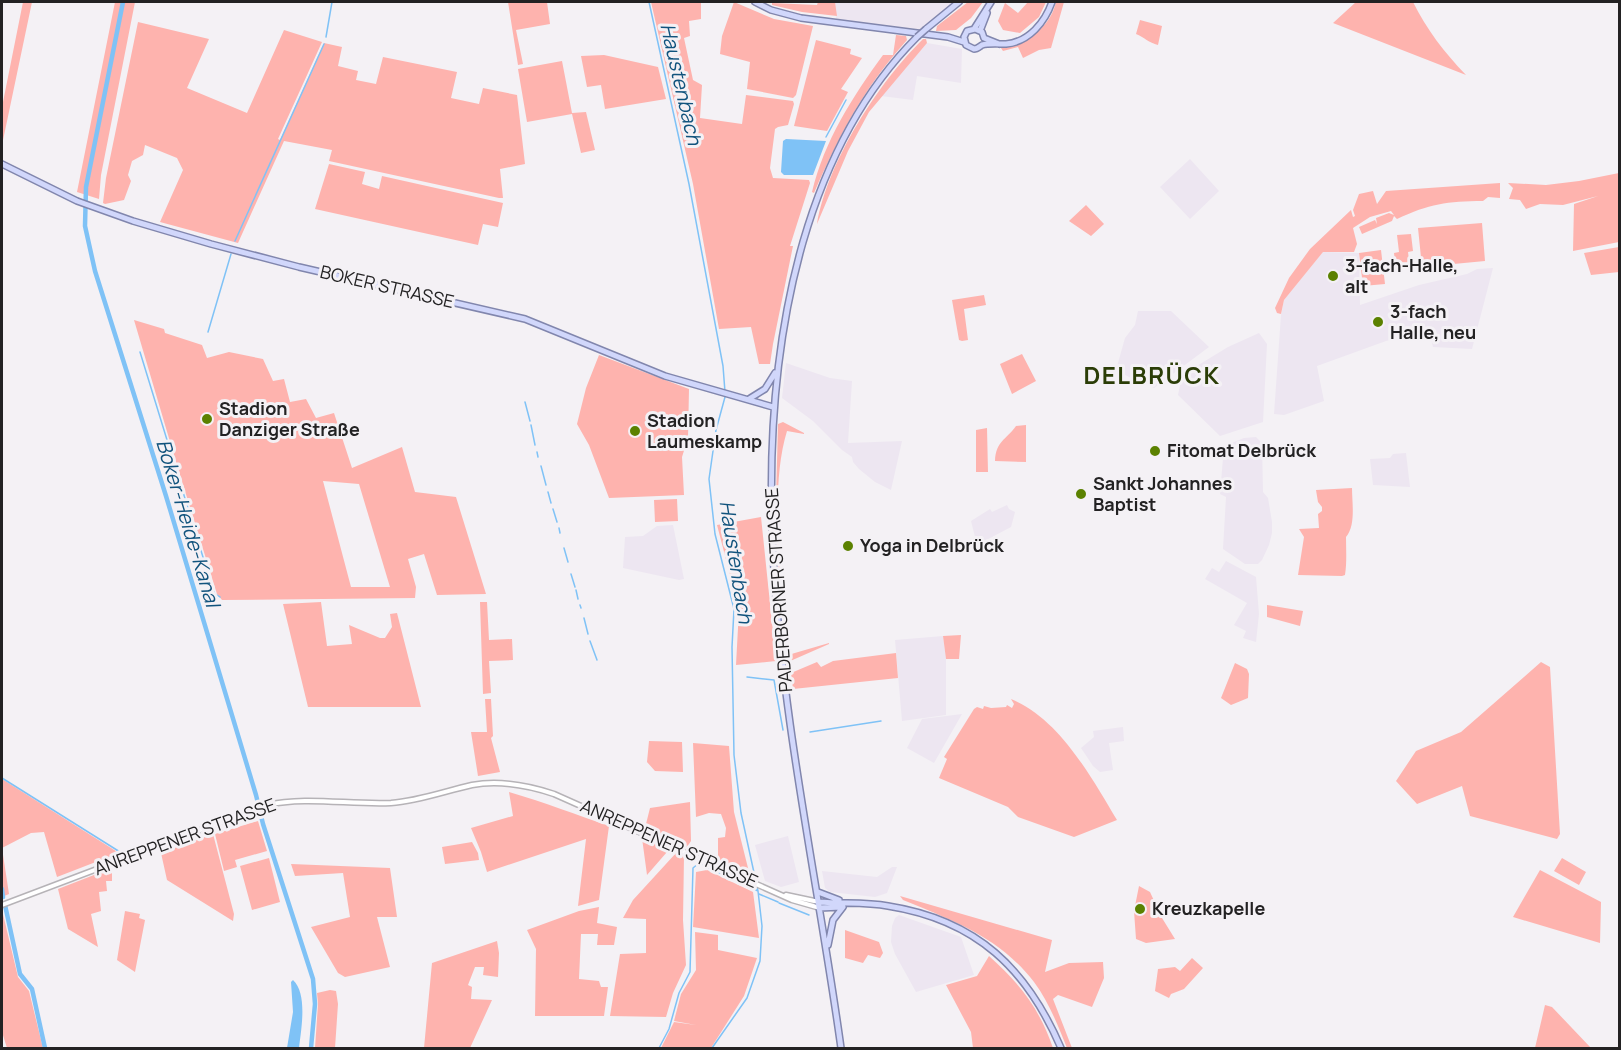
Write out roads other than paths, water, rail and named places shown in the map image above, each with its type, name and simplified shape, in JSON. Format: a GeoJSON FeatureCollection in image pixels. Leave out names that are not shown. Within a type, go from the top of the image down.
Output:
{"type":"FeatureCollection","features":[{"type":"Feature","properties":{"kind":"main road"},"geometry":{"type":"LineString","coordinates":[[754,2],[771,10],[801,18],[948,37],[964,42],[971,49],[977,49],[982,45],[1016,42],[1031,33],[1045,18],[1052,2]]}},
{"type":"Feature","properties":{"kind":"main road","name":"PADERBORNER STRASSE"},"geometry":{"type":"LineString","coordinates":[[841,1048],[790,718],[777,611],[771,493],[773,407],[777,370],[785,316],[812,212],[843,139],[869,95],[892,64],[917,37],[959,2]]}},
{"type":"Feature","properties":{"kind":"main road"},"geometry":{"type":"LineString","coordinates":[[977,30],[992,2]]}},
{"type":"Feature","properties":{"kind":"main road"},"geometry":{"type":"LineString","coordinates":[[948,37],[964,35],[967,31],[977,30]]}},
{"type":"Feature","properties":{"kind":"main road"},"geometry":{"type":"LineString","coordinates":[[977,30],[984,38],[999,44]]}},
{"type":"Feature","properties":{"kind":"main road"},"geometry":{"type":"LineString","coordinates":[[964,35],[964,42]]}},
{"type":"Feature","properties":{"kind":"main road"},"geometry":{"type":"LineString","coordinates":[[982,45],[984,38]]}},
{"type":"Feature","properties":{"kind":"main road","name":"BOKER STRASSE"},"geometry":{"type":"LineString","coordinates":[[2,164],[77,201],[190,238],[255,256],[525,319],[665,376],[773,407]]}},
{"type":"Feature","properties":{"kind":"main road"},"geometry":{"type":"LineString","coordinates":[[749,399],[765,389],[777,370]]}},
{"type":"Feature","properties":{"kind":"main road"},"geometry":{"type":"LineString","coordinates":[[818,892],[845,904]]}},
{"type":"Feature","properties":{"kind":"main road"},"geometry":{"type":"LineString","coordinates":[[820,905],[860,903],[904,909],[955,926],[992,948],[1033,993],[1050,1022],[1061,1048]]}},
{"type":"Feature","properties":{"kind":"main road"},"geometry":{"type":"LineString","coordinates":[[827,953],[832,920],[845,904]]}},
{"type":"Feature","properties":{"kind":"street","name":"ANREPPENER STRASSE"},"geometry":{"type":"LineString","coordinates":[[2,905],[257,808],[300,800],[393,803],[481,784],[509,783],[525,785],[579,804],[760,885],[820,905]]}},
{"type":"Feature","properties":{"kind":"water"},"geometry":{"type":"Polygon","coordinates":[[[786,139],[826,141],[813,175],[784,175],[781,172],[783,141],[786,139]]]}},
{"type":"Feature","properties":{"kind":"water"},"geometry":{"type":"Polygon","coordinates":[[[293,980],[301,994],[302,1022],[299,1048],[287,1048],[293,1012],[291,982],[293,980]]]}},
{"type":"Feature","properties":{"kind":"waterway","name":"Boker-Heide-Kanal"},"geometry":{"type":"LineString","coordinates":[[123,2],[86,187],[85,226],[95,271],[166,496],[263,824],[313,979],[315,1004],[311,1048]]}},
{"type":"Feature","properties":{"kind":"waterway"},"geometry":{"type":"LineString","coordinates":[[326,37],[332,2]]}},
{"type":"Feature","properties":{"kind":"waterway","name":"Haustenbach"},"geometry":{"type":"LineString","coordinates":[[649,2],[689,184],[723,366],[725,392]]}},
{"type":"Feature","properties":{"kind":"waterway"},"geometry":{"type":"LineString","coordinates":[[235,241],[324,44]]}},
{"type":"Feature","properties":{"kind":"waterway"},"geometry":{"type":"LineString","coordinates":[[826,137],[846,100]]}},
{"type":"Feature","properties":{"kind":"waterway"},"geometry":{"type":"LineString","coordinates":[[208,332],[231,254]]}},
{"type":"Feature","properties":{"kind":"waterway"},"geometry":{"type":"LineString","coordinates":[[140,352],[214,593],[220,597]]}},
{"type":"Feature","properties":{"kind":"waterway","name":"Haustenbach"},"geometry":{"type":"LineString","coordinates":[[712,1048],[747,998],[760,961],[762,926],[758,891],[741,813],[734,755],[732,647],[734,609],[715,534],[709,479],[716,430],[725,397]]}},
{"type":"Feature","properties":{"kind":"waterway"},"geometry":{"type":"LineString","coordinates":[[525,402],[530,421]]}},
{"type":"Feature","properties":{"kind":"waterway"},"geometry":{"type":"LineString","coordinates":[[531,425],[535,445]]}},
{"type":"Feature","properties":{"kind":"waterway"},"geometry":{"type":"LineString","coordinates":[[537,452],[538,457]]}},
{"type":"Feature","properties":{"kind":"waterway"},"geometry":{"type":"LineString","coordinates":[[541,466],[546,485]]}},
{"type":"Feature","properties":{"kind":"waterway"},"geometry":{"type":"LineString","coordinates":[[548,492],[551,503]]}},
{"type":"Feature","properties":{"kind":"waterway"},"geometry":{"type":"LineString","coordinates":[[553,509],[557,522]]}},
{"type":"Feature","properties":{"kind":"waterway"},"geometry":{"type":"LineString","coordinates":[[559,528],[560,533]]}},
{"type":"Feature","properties":{"kind":"waterway"},"geometry":{"type":"LineString","coordinates":[[564,548],[568,562]]}},
{"type":"Feature","properties":{"kind":"waterway"},"geometry":{"type":"LineString","coordinates":[[571,574],[575,587]]}},
{"type":"Feature","properties":{"kind":"waterway"},"geometry":{"type":"LineString","coordinates":[[576,590],[578,599]]}},
{"type":"Feature","properties":{"kind":"waterway"},"geometry":{"type":"LineString","coordinates":[[584,618],[588,634]]}},
{"type":"Feature","properties":{"kind":"waterway"},"geometry":{"type":"LineString","coordinates":[[590,641],[597,660]]}},
{"type":"Feature","properties":{"kind":"waterway"},"geometry":{"type":"LineString","coordinates":[[747,677],[774,680],[783,730]]}},
{"type":"Feature","properties":{"kind":"waterway"},"geometry":{"type":"LineString","coordinates":[[810,732],[881,721]]}},
{"type":"Feature","properties":{"kind":"waterway"},"geometry":{"type":"LineString","coordinates":[[2,778],[120,852]]}},
{"type":"Feature","properties":{"kind":"waterway"},"geometry":{"type":"LineString","coordinates":[[659,1048],[669,1029],[679,993],[690,972],[693,868],[699,863],[758,891]]}},
{"type":"Feature","properties":{"kind":"waterway"},"geometry":{"type":"LineString","coordinates":[[2,889],[3,897]]}},
{"type":"Feature","properties":{"kind":"waterway"},"geometry":{"type":"LineString","coordinates":[[759,894],[778,902]]}},
{"type":"Feature","properties":{"kind":"waterway"},"geometry":{"type":"LineString","coordinates":[[779,903],[809,915]]}},
{"type":"Feature","properties":{"kind":"waterway"},"geometry":{"type":"LineString","coordinates":[[5,905],[20,974],[32,989],[45,1048]]}},
{"type":"Feature","properties":{"kind":"place","name":"3-fach-Halle, alt"},"geometry":{"type":"Point","coordinates":[1333,276]}},
{"type":"Feature","properties":{"kind":"place","name":"3-fach Halle, neu"},"geometry":{"type":"Point","coordinates":[1378,322]}},
{"type":"Feature","properties":{"kind":"place","name":"Stadion Danziger Straße"},"geometry":{"type":"Point","coordinates":[207,419]}},
{"type":"Feature","properties":{"kind":"place","name":"Stadion Laumeskamp"},"geometry":{"type":"Point","coordinates":[635,431]}},
{"type":"Feature","properties":{"kind":"place","name":"Fitomat Delbrück"},"geometry":{"type":"Point","coordinates":[1155,451]}},
{"type":"Feature","properties":{"kind":"place","name":"Sankt Johannes Baptist"},"geometry":{"type":"Point","coordinates":[1081,494]}},
{"type":"Feature","properties":{"kind":"place","name":"Yoga in Delbrück"},"geometry":{"type":"Point","coordinates":[848,546]}},
{"type":"Feature","properties":{"kind":"place","name":"Kreuzkapelle"},"geometry":{"type":"Point","coordinates":[1140,909]}},
{"type":"Feature","properties":{"kind":"district","name":"DELBRÜCK"},"geometry":{"type":"Point","coordinates":[1152,376]}}]}
